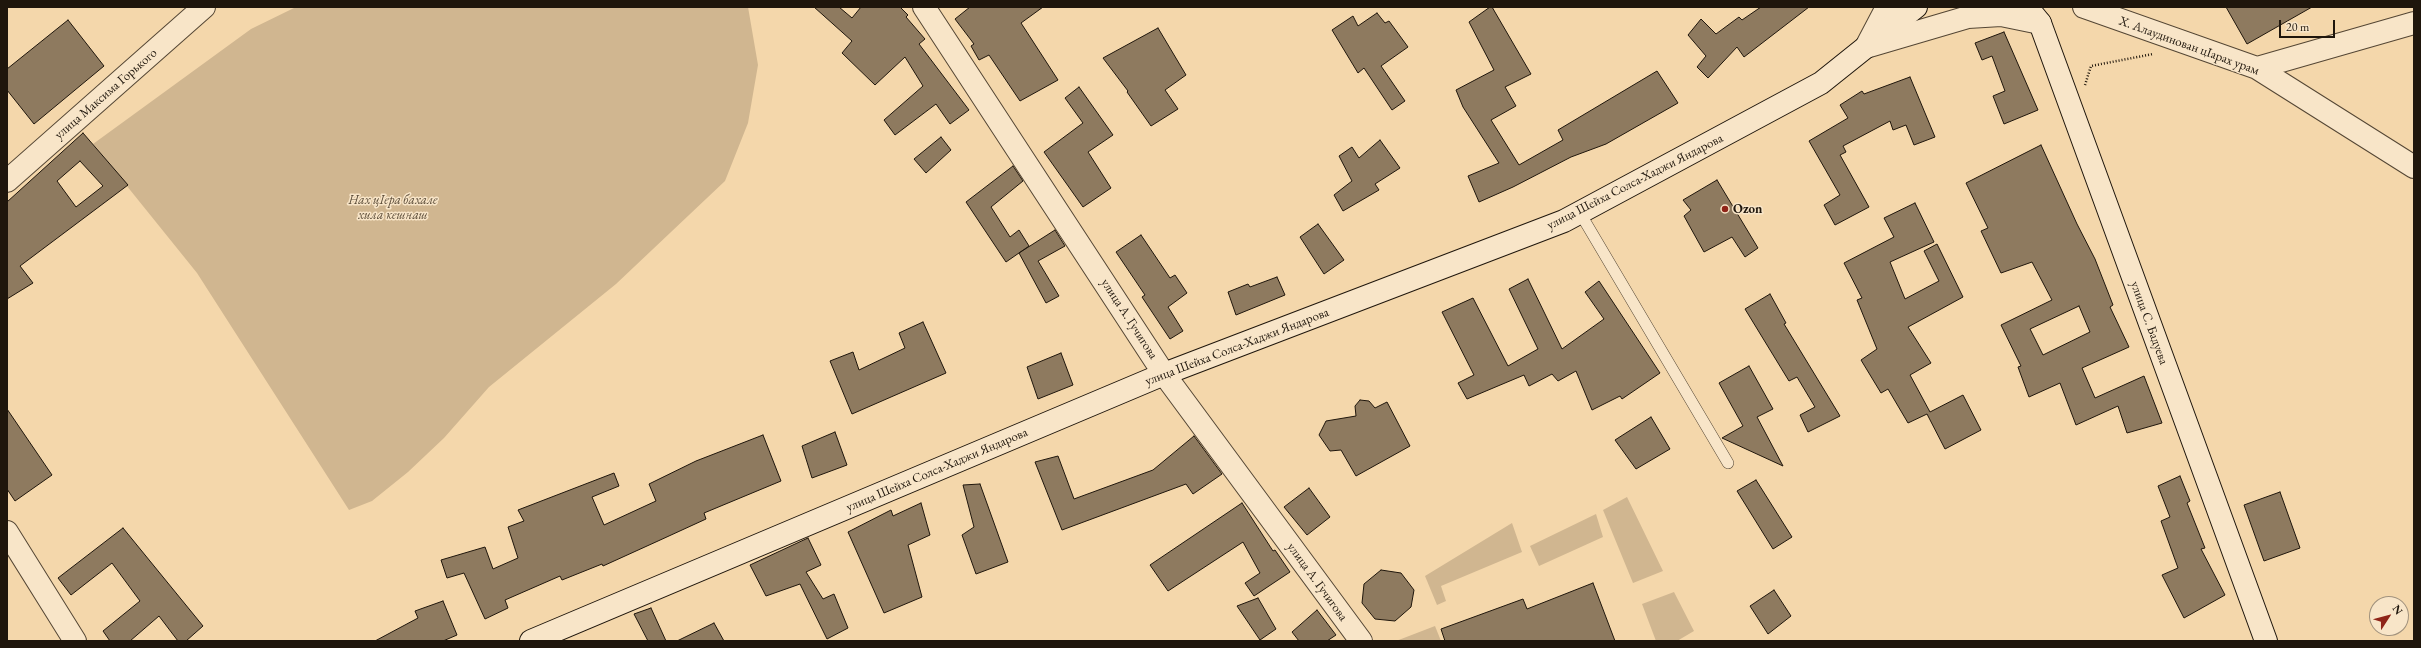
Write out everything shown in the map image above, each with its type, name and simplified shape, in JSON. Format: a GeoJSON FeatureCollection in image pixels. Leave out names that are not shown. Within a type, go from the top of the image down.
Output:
{"type":"FeatureCollection","features":[{"type":"Feature","properties":{"kind":"main road","name":"улица Максима Горького"},"geometry":{"type":"LineString","coordinates":[[7,181],[204,7]]}},
{"type":"Feature","properties":{"kind":"main road","name":"улица А. Гучигова"},"geometry":{"type":"LineString","coordinates":[[924,7],[1164,374],[1361,641]]}},
{"type":"Feature","properties":{"kind":"main road"},"geometry":{"type":"LineString","coordinates":[[1866,47],[1887,7]]}},
{"type":"Feature","properties":{"kind":"main road","name":"улица Шейха Солса-Хаджи Яндарова"},"geometry":{"type":"LineString","coordinates":[[531,641],[1164,374],[1564,222],[1821,83],[1916,7]]}},
{"type":"Feature","properties":{"kind":"main road","name":"Х. Алаудинован цIарах урам"},"geometry":{"type":"LineString","coordinates":[[2084,7],[2256,68],[2414,167]]}},
{"type":"Feature","properties":{"kind":"main road"},"geometry":{"type":"LineString","coordinates":[[1866,47],[1968,16],[2033,15]]}},
{"type":"Feature","properties":{"kind":"main road","name":"улица С. Бадуева"},"geometry":{"type":"LineString","coordinates":[[2033,15],[2266,641]]}},
{"type":"Feature","properties":{"kind":"main road"},"geometry":{"type":"LineString","coordinates":[[2256,68],[2414,23]]}},
{"type":"Feature","properties":{"kind":"main road"},"geometry":{"type":"LineString","coordinates":[[7,532],[75,641]]}},
{"type":"Feature","properties":{"kind":"lane"},"geometry":{"type":"LineString","coordinates":[[1580,212],[1728,463]]}},
{"type":"Feature","properties":{"kind":"path"},"geometry":{"type":"LineString","coordinates":[[2084,88],[2091,66],[2151,54],[2159,55]]}},
{"type":"Feature","properties":{"kind":"green space","name":"Нах цIера бахале хила кешнаш"},"geometry":{"type":"Polygon","coordinates":[[[296,7],[748,7],[758,65],[748,123],[725,181],[616,284],[489,387],[444,438],[408,472],[372,501],[349,510],[197,273],[93,144],[251,29],[296,7]]]}},
{"type":"Feature","properties":{"kind":"green space"},"geometry":{"type":"Polygon","coordinates":[[[1627,497],[1663,571],[1633,583],[1603,510],[1627,497]]]}},
{"type":"Feature","properties":{"kind":"green space"},"geometry":{"type":"Polygon","coordinates":[[[1596,514],[1603,537],[1539,566],[1530,546],[1596,514]]]}},
{"type":"Feature","properties":{"kind":"green space"},"geometry":{"type":"Polygon","coordinates":[[[1512,523],[1522,552],[1441,586],[1446,601],[1437,605],[1425,576],[1512,523]]]}},
{"type":"Feature","properties":{"kind":"green space"},"geometry":{"type":"Polygon","coordinates":[[[1674,592],[1694,631],[1677,641],[1656,641],[1642,604],[1674,592]]]}},
{"type":"Feature","properties":{"kind":"green space"},"geometry":{"type":"Polygon","coordinates":[[[1435,626],[1441,641],[1396,641],[1435,626]]]}},
{"type":"Feature","properties":{"kind":"building"},"geometry":{"type":"Polygon","coordinates":[[[814,7],[839,7],[852,18],[861,7],[900,7],[908,15],[906,17],[925,39],[919,44],[969,110],[950,124],[936,104],[895,135],[884,120],[923,86],[905,57],[875,85],[842,53],[852,41],[814,7]]]}},
{"type":"Feature","properties":{"kind":"building"},"geometry":{"type":"Polygon","coordinates":[[[970,7],[1043,7],[1021,23],[1058,80],[1020,101],[989,55],[979,60],[971,46],[974,44],[955,19],[970,7]]]}},
{"type":"Feature","properties":{"kind":"building"},"geometry":{"type":"Polygon","coordinates":[[[1492,7],[1531,74],[1505,87],[1516,106],[1491,120],[1519,165],[1563,140],[1558,130],[1657,71],[1678,103],[1606,144],[1571,157],[1513,187],[1479,202],[1468,176],[1499,163],[1463,107],[1456,90],[1494,70],[1469,22],[1492,7]]]}},
{"type":"Feature","properties":{"kind":"building"},"geometry":{"type":"Polygon","coordinates":[[[1761,7],[1809,7],[1744,57],[1737,47],[1708,78],[1697,67],[1706,56],[1688,35],[1701,19],[1716,34],[1739,17],[1742,20],[1761,7]]]}},
{"type":"Feature","properties":{"kind":"building"},"geometry":{"type":"Polygon","coordinates":[[[2226,7],[2312,7],[2247,44],[2226,7]]]}},
{"type":"Feature","properties":{"kind":"building"},"geometry":{"type":"Polygon","coordinates":[[[1377,13],[1385,23],[1389,21],[1408,47],[1381,66],[1405,101],[1392,110],[1364,68],[1358,73],[1332,30],[1353,16],[1358,26],[1377,13]]]}},
{"type":"Feature","properties":{"kind":"building"},"geometry":{"type":"Polygon","coordinates":[[[68,20],[104,66],[34,124],[7,90],[7,69],[68,20]]]}},
{"type":"Feature","properties":{"kind":"building"},"geometry":{"type":"Polygon","coordinates":[[[1158,28],[1186,75],[1165,90],[1178,109],[1151,126],[1127,92],[1128,91],[1103,58],[1158,28]]]}},
{"type":"Feature","properties":{"kind":"building"},"geometry":{"type":"Polygon","coordinates":[[[2004,32],[2038,110],[2004,124],[1993,96],[2005,91],[1992,56],[1982,60],[1975,43],[2004,32]]]}},
{"type":"Feature","properties":{"kind":"building"},"geometry":{"type":"Polygon","coordinates":[[[1910,77],[1935,137],[1914,145],[1906,125],[1893,130],[1890,121],[1843,146],[1846,152],[1840,155],[1869,207],[1835,225],[1824,205],[1840,195],[1809,141],[1848,118],[1840,105],[1862,91],[1864,94],[1910,77]]]}},
{"type":"Feature","properties":{"kind":"building"},"geometry":{"type":"Polygon","coordinates":[[[1079,87],[1113,135],[1088,152],[1111,188],[1083,207],[1044,152],[1083,123],[1065,98],[1079,87]]]}},
{"type":"Feature","properties":{"kind":"building"},"geometry":{"type":"Polygon","coordinates":[[[83,133],[128,185],[20,266],[33,283],[7,299],[7,202],[83,133]],[[80,161],[57,181],[76,207],[103,186],[80,161]]]}},
{"type":"Feature","properties":{"kind":"building"},"geometry":{"type":"Polygon","coordinates":[[[941,137],[951,150],[926,173],[914,159],[941,137]]]}},
{"type":"Feature","properties":{"kind":"building"},"geometry":{"type":"Polygon","coordinates":[[[1380,140],[1400,168],[1375,184],[1379,190],[1343,211],[1334,195],[1352,181],[1339,156],[1352,147],[1359,158],[1380,140]]]}},
{"type":"Feature","properties":{"kind":"building"},"geometry":{"type":"Polygon","coordinates":[[[2041,145],[2077,224],[2095,259],[2113,305],[2110,307],[2129,347],[2082,368],[2095,398],[2144,376],[2162,423],[2127,433],[2118,406],[2076,425],[2060,383],[2029,397],[2018,367],[2021,366],[2001,325],[2052,300],[2032,262],[2001,273],[1981,231],[1988,228],[1966,183],[2041,145]],[[2079,306],[2030,329],[2043,355],[2090,332],[2079,306]]]}},
{"type":"Feature","properties":{"kind":"building"},"geometry":{"type":"Polygon","coordinates":[[[1013,166],[1023,181],[991,207],[1010,237],[1019,230],[1029,246],[1006,262],[966,202],[1013,166]]]}},
{"type":"Feature","properties":{"kind":"building"},"geometry":{"type":"Polygon","coordinates":[[[1717,180],[1758,248],[1745,257],[1732,237],[1704,252],[1684,216],[1691,210],[1683,200],[1717,180]]]}},
{"type":"Feature","properties":{"kind":"building"},"geometry":{"type":"Polygon","coordinates":[[[1915,203],[1934,242],[1890,262],[1905,299],[1939,281],[1924,251],[1937,244],[1963,297],[1908,327],[1931,363],[1910,375],[1930,412],[1963,395],[1981,430],[1945,449],[1927,414],[1908,423],[1888,389],[1881,393],[1861,360],[1877,349],[1857,300],[1862,298],[1844,263],[1894,237],[1884,218],[1915,203]]]}},
{"type":"Feature","properties":{"kind":"building"},"geometry":{"type":"Polygon","coordinates":[[[1318,224],[1344,260],[1324,274],[1300,237],[1318,224]]]}},
{"type":"Feature","properties":{"kind":"building"},"geometry":{"type":"Polygon","coordinates":[[[1055,230],[1065,246],[1038,261],[1059,296],[1046,303],[1019,253],[1055,230]]]}},
{"type":"Feature","properties":{"kind":"building"},"geometry":{"type":"Polygon","coordinates":[[[1141,235],[1170,278],[1175,275],[1187,293],[1168,307],[1183,331],[1170,339],[1142,297],[1145,295],[1116,252],[1141,235]]]}},
{"type":"Feature","properties":{"kind":"building"},"geometry":{"type":"Polygon","coordinates":[[[1277,277],[1285,295],[1236,315],[1228,292],[1248,284],[1250,287],[1277,277]]]}},
{"type":"Feature","properties":{"kind":"building"},"geometry":{"type":"Polygon","coordinates":[[[1528,279],[1562,349],[1604,319],[1585,292],[1599,281],[1660,373],[1622,399],[1620,396],[1592,410],[1576,371],[1558,381],[1552,374],[1529,386],[1524,375],[1467,399],[1458,383],[1474,375],[1442,312],[1473,298],[1508,366],[1538,349],[1509,289],[1528,279]]]}},
{"type":"Feature","properties":{"kind":"building"},"geometry":{"type":"Polygon","coordinates":[[[1770,294],[1786,323],[1784,324],[1840,416],[1808,432],[1800,415],[1815,407],[1797,377],[1789,381],[1745,309],[1770,294]]]}},
{"type":"Feature","properties":{"kind":"building"},"geometry":{"type":"Polygon","coordinates":[[[923,322],[946,373],[852,414],[830,361],[853,352],[859,370],[905,348],[899,333],[923,322]]]}},
{"type":"Feature","properties":{"kind":"building"},"geometry":{"type":"Polygon","coordinates":[[[1061,353],[1073,385],[1038,399],[1027,367],[1061,353]]]}},
{"type":"Feature","properties":{"kind":"building"},"geometry":{"type":"Polygon","coordinates":[[[1749,366],[1773,409],[1757,417],[1783,466],[1722,438],[1743,426],[1719,383],[1749,366]]]}},
{"type":"Feature","properties":{"kind":"building"},"geometry":{"type":"Polygon","coordinates":[[[1360,400],[1369,401],[1375,408],[1387,402],[1410,446],[1356,476],[1341,450],[1330,451],[1319,435],[1326,421],[1356,416],[1355,406],[1360,400]]]}},
{"type":"Feature","properties":{"kind":"building"},"geometry":{"type":"Polygon","coordinates":[[[7,409],[52,475],[15,501],[7,489],[7,409]]]}},
{"type":"Feature","properties":{"kind":"building"},"geometry":{"type":"Polygon","coordinates":[[[1651,417],[1670,449],[1636,469],[1615,440],[1651,417]]]}},
{"type":"Feature","properties":{"kind":"building"},"geometry":{"type":"Polygon","coordinates":[[[835,432],[847,465],[812,478],[802,446],[835,432]]]}},
{"type":"Feature","properties":{"kind":"building"},"geometry":{"type":"Polygon","coordinates":[[[763,435],[781,481],[704,513],[706,519],[603,566],[602,564],[562,580],[560,576],[505,600],[508,608],[485,619],[464,573],[447,578],[441,560],[485,547],[493,569],[518,558],[508,527],[524,521],[518,510],[614,473],[619,486],[592,497],[604,525],[656,501],[649,484],[696,461],[763,435]]]}},
{"type":"Feature","properties":{"kind":"building"},"geometry":{"type":"Polygon","coordinates":[[[1194,436],[1222,474],[1193,494],[1186,484],[1062,530],[1035,462],[1058,456],[1074,499],[1153,470],[1194,436]]]}},
{"type":"Feature","properties":{"kind":"building"},"geometry":{"type":"Polygon","coordinates":[[[2180,476],[2190,501],[2187,503],[2205,548],[2201,549],[2225,595],[2184,618],[2162,575],[2178,568],[2161,521],[2170,517],[2158,486],[2180,476]]]}},
{"type":"Feature","properties":{"kind":"building"},"geometry":{"type":"Polygon","coordinates":[[[1756,480],[1792,537],[1773,549],[1737,491],[1756,480]]]}},
{"type":"Feature","properties":{"kind":"building"},"geometry":{"type":"Polygon","coordinates":[[[980,484],[1008,562],[976,574],[962,535],[974,527],[963,485],[980,484]]]}},
{"type":"Feature","properties":{"kind":"building"},"geometry":{"type":"Polygon","coordinates":[[[1309,488],[1330,517],[1307,535],[1284,507],[1309,488]]]}},
{"type":"Feature","properties":{"kind":"building"},"geometry":{"type":"Polygon","coordinates":[[[2280,492],[2300,548],[2264,561],[2244,505],[2280,492]]]}},
{"type":"Feature","properties":{"kind":"building"},"geometry":{"type":"Polygon","coordinates":[[[921,503],[930,535],[908,545],[922,597],[884,613],[848,532],[891,510],[893,516],[921,503]]]}},
{"type":"Feature","properties":{"kind":"building"},"geometry":{"type":"Polygon","coordinates":[[[1242,503],[1273,551],[1275,550],[1290,572],[1254,596],[1245,583],[1260,573],[1243,542],[1168,591],[1150,565],[1242,503]]]}},
{"type":"Feature","properties":{"kind":"building"},"geometry":{"type":"Polygon","coordinates":[[[123,528],[203,626],[186,641],[178,641],[159,616],[130,641],[110,641],[103,631],[140,601],[112,563],[71,595],[58,578],[123,528]]]}},
{"type":"Feature","properties":{"kind":"building"},"geometry":{"type":"Polygon","coordinates":[[[808,538],[821,565],[806,572],[823,599],[834,594],[848,628],[827,639],[800,584],[766,596],[750,565],[808,538]]]}},
{"type":"Feature","properties":{"kind":"building"},"geometry":{"type":"Polygon","coordinates":[[[1381,570],[1401,573],[1414,590],[1411,607],[1395,621],[1375,619],[1362,603],[1364,584],[1381,570]]]}},
{"type":"Feature","properties":{"kind":"building"},"geometry":{"type":"Polygon","coordinates":[[[1593,583],[1615,641],[1445,641],[1441,629],[1523,599],[1527,609],[1593,583]]]}},
{"type":"Feature","properties":{"kind":"building"},"geometry":{"type":"Polygon","coordinates":[[[1774,590],[1791,616],[1768,634],[1750,606],[1774,590]]]}},
{"type":"Feature","properties":{"kind":"building"},"geometry":{"type":"Polygon","coordinates":[[[1258,598],[1276,629],[1260,640],[1237,606],[1258,598]]]}},
{"type":"Feature","properties":{"kind":"building"},"geometry":{"type":"Polygon","coordinates":[[[443,601],[457,635],[443,641],[375,641],[418,618],[415,611],[443,601]]]}},
{"type":"Feature","properties":{"kind":"building"},"geometry":{"type":"Polygon","coordinates":[[[651,608],[666,641],[648,641],[634,614],[651,608]]]}},
{"type":"Feature","properties":{"kind":"building"},"geometry":{"type":"Polygon","coordinates":[[[1317,610],[1336,635],[1327,641],[1299,641],[1292,632],[1317,610]]]}},
{"type":"Feature","properties":{"kind":"building"},"geometry":{"type":"Polygon","coordinates":[[[714,623],[724,641],[677,641],[714,623]]]}},
{"type":"Feature","properties":{"kind":"place","name":"Ozon"},"geometry":{"type":"Point","coordinates":[1725,209]}}]}
